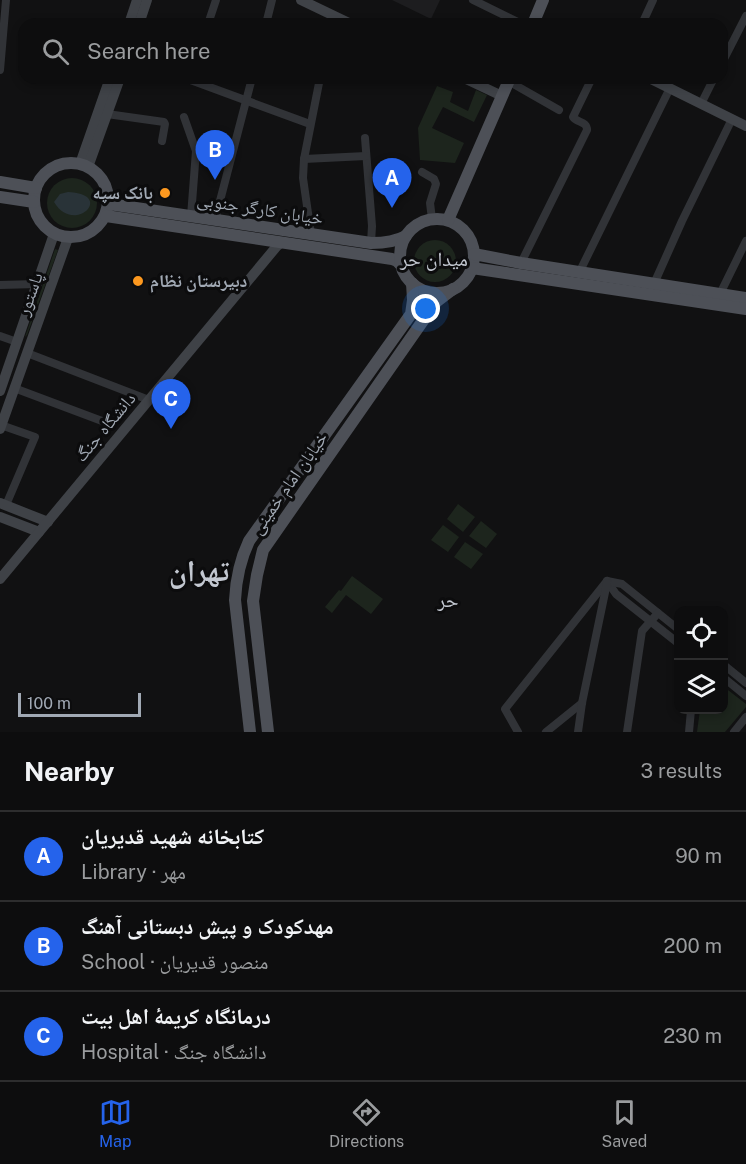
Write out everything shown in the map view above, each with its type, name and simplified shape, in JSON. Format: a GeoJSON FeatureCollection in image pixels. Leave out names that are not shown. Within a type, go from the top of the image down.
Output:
{"type":"FeatureCollection","features":[{"type":"Feature","properties":{"kind":"main road"},"geometry":{"type":"LineString","coordinates":[[133,18],[144,0]]}},
{"type":"Feature","properties":{"kind":"main road"},"geometry":{"type":"LineString","coordinates":[[140,18],[144,0]]}},
{"type":"Feature","properties":{"kind":"main road"},"geometry":{"type":"LineString","coordinates":[[301,0],[329,18]]}},
{"type":"Feature","properties":{"kind":"main road"},"geometry":{"type":"LineString","coordinates":[[535,18],[543,0]]}},
{"type":"Feature","properties":{"kind":"main road"},"geometry":{"type":"LineString","coordinates":[[84,165],[108,84]]}},
{"type":"Feature","properties":{"kind":"main road"},"geometry":{"type":"LineString","coordinates":[[84,165],[118,84]]}},
{"type":"Feature","properties":{"kind":"main road"},"geometry":{"type":"LineString","coordinates":[[477,84],[502,96]]}},
{"type":"Feature","properties":{"kind":"main road"},"geometry":{"type":"LineString","coordinates":[[448,220],[507,84]]}},
{"type":"Feature","properties":{"kind":"main road"},"geometry":{"type":"LineString","coordinates":[[662,84],[746,126]]}},
{"type":"Feature","properties":{"kind":"main road"},"geometry":{"type":"LineString","coordinates":[[68,163],[84,165],[97,173],[104,182],[108,193],[107,210],[96,229],[87,234],[68,238],[54,234],[38,218],[34,202],[36,188],[42,177],[51,169],[68,163]]}},
{"type":"Feature","properties":{"kind":"main road"},"geometry":{"type":"LineString","coordinates":[[0,182],[36,188]]}},
{"type":"Feature","properties":{"kind":"main road"},"geometry":{"type":"LineString","coordinates":[[0,197],[34,202]]}},
{"type":"Feature","properties":{"kind":"main road","name":"خیابان کارگر جنوبی"},"geometry":{"type":"LineString","coordinates":[[107,210],[191,216],[371,243],[395,241],[406,236]]}},
{"type":"Feature","properties":{"kind":"main road","name":"خیابان کارگر جنوبی"},"geometry":{"type":"LineString","coordinates":[[107,210],[282,243],[392,259],[398,261],[402,266]]}},
{"type":"Feature","properties":{"kind":"main road"},"geometry":{"type":"LineString","coordinates":[[432,219],[448,220],[467,233],[472,243],[474,254],[472,268],[462,283],[453,289],[435,292],[422,290],[412,283],[402,266],[401,250],[406,236],[417,225],[432,219]]}},
{"type":"Feature","properties":{"kind":"main road","name":"پاستور"},"geometry":{"type":"LineString","coordinates":[[0,391],[54,234]]}},
{"type":"Feature","properties":{"kind":"main road","name":"پاستور"},"geometry":{"type":"LineString","coordinates":[[1,427],[68,238]]}},
{"type":"Feature","properties":{"kind":"main road","name":"دانشگاه جنگ"},"geometry":{"type":"LineString","coordinates":[[0,579],[277,246],[282,243]]}},
{"type":"Feature","properties":{"kind":"main road"},"geometry":{"type":"LineString","coordinates":[[474,254],[579,273],[746,309]]}},
{"type":"Feature","properties":{"kind":"main road"},"geometry":{"type":"LineString","coordinates":[[472,268],[652,290],[746,298]]}},
{"type":"Feature","properties":{"kind":"main road","name":"خیابان امام خمینی"},"geometry":{"type":"LineString","coordinates":[[251,731],[235,600],[236,584],[243,555],[249,541],[411,314],[414,300],[412,283]]}},
{"type":"Feature","properties":{"kind":"main road","name":"خیابان امام خمینی"},"geometry":{"type":"LineString","coordinates":[[266,731],[253,601],[255,581],[263,550],[436,302],[453,289]]}},
{"type":"Feature","properties":{"kind":"main road"},"geometry":{"type":"LineString","coordinates":[[7,370],[20,374]]}},
{"type":"Feature","properties":{"kind":"main road"},"geometry":{"type":"LineString","coordinates":[[3,504],[48,522]]}},
{"type":"Feature","properties":{"kind":"main road"},"geometry":{"type":"LineString","coordinates":[[0,517],[39,532]]}},
{"type":"Feature","properties":{"kind":"street"},"geometry":{"type":"LineString","coordinates":[[0,70],[6,0]]}},
{"type":"Feature","properties":{"kind":"street"},"geometry":{"type":"LineString","coordinates":[[210,18],[216,0]]}},
{"type":"Feature","properties":{"kind":"street"},"geometry":{"type":"LineString","coordinates":[[268,18],[272,0]]}},
{"type":"Feature","properties":{"kind":"street"},"geometry":{"type":"LineString","coordinates":[[473,0],[520,18]]}},
{"type":"Feature","properties":{"kind":"street"},"geometry":{"type":"LineString","coordinates":[[645,18],[653,0]]}},
{"type":"Feature","properties":{"kind":"street"},"geometry":{"type":"LineString","coordinates":[[728,51],[746,16]]}},
{"type":"Feature","properties":{"kind":"street"},"geometry":{"type":"LineString","coordinates":[[204,84],[310,124]]}},
{"type":"Feature","properties":{"kind":"street"},"geometry":{"type":"LineString","coordinates":[[215,220],[250,84]]}},
{"type":"Feature","properties":{"kind":"street"},"geometry":{"type":"LineString","coordinates":[[311,234],[303,178],[304,159],[319,84]]}},
{"type":"Feature","properties":{"kind":"street"},"geometry":{"type":"LineString","coordinates":[[516,84],[560,110]]}},
{"type":"Feature","properties":{"kind":"street"},"geometry":{"type":"LineString","coordinates":[[521,263],[587,130],[585,124],[573,117],[589,84]]}},
{"type":"Feature","properties":{"kind":"street"},"geometry":{"type":"LineString","coordinates":[[701,104],[711,84]]}},
{"type":"Feature","properties":{"kind":"street"},"geometry":{"type":"LineString","coordinates":[[579,273],[670,88]]}},
{"type":"Feature","properties":{"kind":"street"},"geometry":{"type":"LineString","coordinates":[[107,114],[165,122],[162,141]]}},
{"type":"Feature","properties":{"kind":"street"},"geometry":{"type":"LineString","coordinates":[[184,117],[196,151],[191,216]]}},
{"type":"Feature","properties":{"kind":"street"},"geometry":{"type":"LineString","coordinates":[[652,290],[682,221],[732,119]]}},
{"type":"Feature","properties":{"kind":"street"},"geometry":{"type":"LineString","coordinates":[[365,138],[372,226],[371,243]]}},
{"type":"Feature","properties":{"kind":"street"},"geometry":{"type":"LineString","coordinates":[[304,159],[366,156]]}},
{"type":"Feature","properties":{"kind":"street"},"geometry":{"type":"LineString","coordinates":[[422,172],[434,179],[436,184],[430,202],[432,219]]}},
{"type":"Feature","properties":{"kind":"street"},"geometry":{"type":"LineString","coordinates":[[720,294],[746,241]]}},
{"type":"Feature","properties":{"kind":"street"},"geometry":{"type":"LineString","coordinates":[[0,285],[37,284]]}},
{"type":"Feature","properties":{"kind":"street"},"geometry":{"type":"LineString","coordinates":[[0,336],[17,342]]}},
{"type":"Feature","properties":{"kind":"street"},"geometry":{"type":"LineString","coordinates":[[27,353],[75,375],[149,400]]}},
{"type":"Feature","properties":{"kind":"street"},"geometry":{"type":"LineString","coordinates":[[14,388],[110,424]]}},
{"type":"Feature","properties":{"kind":"street"},"geometry":{"type":"LineString","coordinates":[[1,427],[36,437],[3,504]]}},
{"type":"Feature","properties":{"kind":"street"},"geometry":{"type":"LineString","coordinates":[[607,581],[622,584],[674,626]]}},
{"type":"Feature","properties":{"kind":"street"},"geometry":{"type":"LineString","coordinates":[[607,581],[616,594],[674,640]]}},
{"type":"Feature","properties":{"kind":"street"},"geometry":{"type":"LineString","coordinates":[[578,732],[607,581]]}},
{"type":"Feature","properties":{"kind":"street"},"geometry":{"type":"LineString","coordinates":[[518,732],[506,709],[607,581]]}},
{"type":"Feature","properties":{"kind":"street"},"geometry":{"type":"LineString","coordinates":[[627,732],[642,631],[658,613]]}},
{"type":"Feature","properties":{"kind":"street"},"geometry":{"type":"LineString","coordinates":[[728,669],[746,683]]}},
{"type":"Feature","properties":{"kind":"street"},"geometry":{"type":"LineString","coordinates":[[728,682],[746,696]]}},
{"type":"Feature","properties":{"kind":"street"},"geometry":{"type":"LineString","coordinates":[[546,732],[582,703]]}},
{"type":"Feature","properties":{"kind":"street"},"geometry":{"type":"LineString","coordinates":[[689,732],[691,714]]}},
{"type":"Feature","properties":{"kind":"street"},"geometry":{"type":"LineString","coordinates":[[734,732],[746,717]]}},
{"type":"Feature","properties":{"kind":"shaded area"},"geometry":{"type":"Polygon","coordinates":[[[392,0],[440,0],[431,18],[392,0]]]}},
{"type":"Feature","properties":{"kind":"shaded area"},"geometry":{"type":"Polygon","coordinates":[[[437,86],[453,92],[450,102],[468,111],[476,90],[487,95],[474,122],[443,107],[432,128],[464,143],[455,163],[420,160],[418,128],[437,86]]]}},
{"type":"Feature","properties":{"kind":"shaded area"},"geometry":{"type":"Polygon","coordinates":[[[67,178],[77,178],[90,185],[97,198],[97,208],[90,221],[77,228],[67,228],[58,224],[51,217],[47,208],[47,198],[51,189],[58,182],[67,178]]]}},
{"type":"Feature","properties":{"kind":"shaded area"},"geometry":{"type":"Polygon","coordinates":[[[68,192],[82,194],[89,199],[90,205],[80,214],[71,215],[62,211],[54,202],[60,194],[68,192]]]}},
{"type":"Feature","properties":{"kind":"shaded area"},"geometry":{"type":"Polygon","coordinates":[[[435,240],[443,241],[450,246],[455,253],[455,269],[450,276],[443,281],[435,282],[427,281],[420,276],[415,269],[414,261],[415,253],[420,246],[427,241],[435,240]]]}},
{"type":"Feature","properties":{"kind":"shaded area"},"geometry":{"type":"Polygon","coordinates":[[[55,249],[58,250],[25,337],[55,249]]]}},
{"type":"Feature","properties":{"kind":"shaded area"},"geometry":{"type":"Polygon","coordinates":[[[458,504],[475,517],[463,532],[447,519],[458,504]]]}},
{"type":"Feature","properties":{"kind":"shaded area"},"geometry":{"type":"Polygon","coordinates":[[[481,521],[497,534],[486,548],[469,536],[481,521]]]}},
{"type":"Feature","properties":{"kind":"shaded area"},"geometry":{"type":"Polygon","coordinates":[[[443,525],[459,537],[448,552],[431,540],[443,525]]]}},
{"type":"Feature","properties":{"kind":"shaded area"},"geometry":{"type":"Polygon","coordinates":[[[465,542],[483,554],[471,569],[454,557],[465,542]]]}},
{"type":"Feature","properties":{"kind":"shaded area"},"geometry":{"type":"Polygon","coordinates":[[[352,576],[383,599],[371,614],[346,595],[332,613],[325,607],[352,576]]]}},
{"type":"Feature","properties":{"kind":"shaded area"},"geometry":{"type":"Polygon","coordinates":[[[728,690],[746,704],[746,707],[725,732],[697,732],[699,714],[728,714],[728,690]]]}},
{"type":"Feature","properties":{"kind":"place","name":"مهدکودک و پیش دبستانی آهنگ"},"geometry":{"type":"Point","coordinates":[215,180]}},
{"type":"Feature","properties":{"kind":"place","name":"بانک سپه"},"geometry":{"type":"Point","coordinates":[165,193]}},
{"type":"Feature","properties":{"kind":"place","name":"کتابخانه شهید قدیریان"},"geometry":{"type":"Point","coordinates":[392,208]}},
{"type":"Feature","properties":{"kind":"place","name":"دبیرستان نظام"},"geometry":{"type":"Point","coordinates":[138,281]}},
{"type":"Feature","properties":{"kind":"place","name":"درمانگاه کریمهٔ اهل بیت"},"geometry":{"type":"Point","coordinates":[171,429]}},
{"type":"Feature","properties":{"kind":"district","name":"میدان حر"},"geometry":{"type":"Point","coordinates":[434,259]}},
{"type":"Feature","properties":{"kind":"district","name":"تهران"},"geometry":{"type":"Point","coordinates":[199,571]}},
{"type":"Feature","properties":{"kind":"district","name":"حر"},"geometry":{"type":"Point","coordinates":[448,600]}}]}
